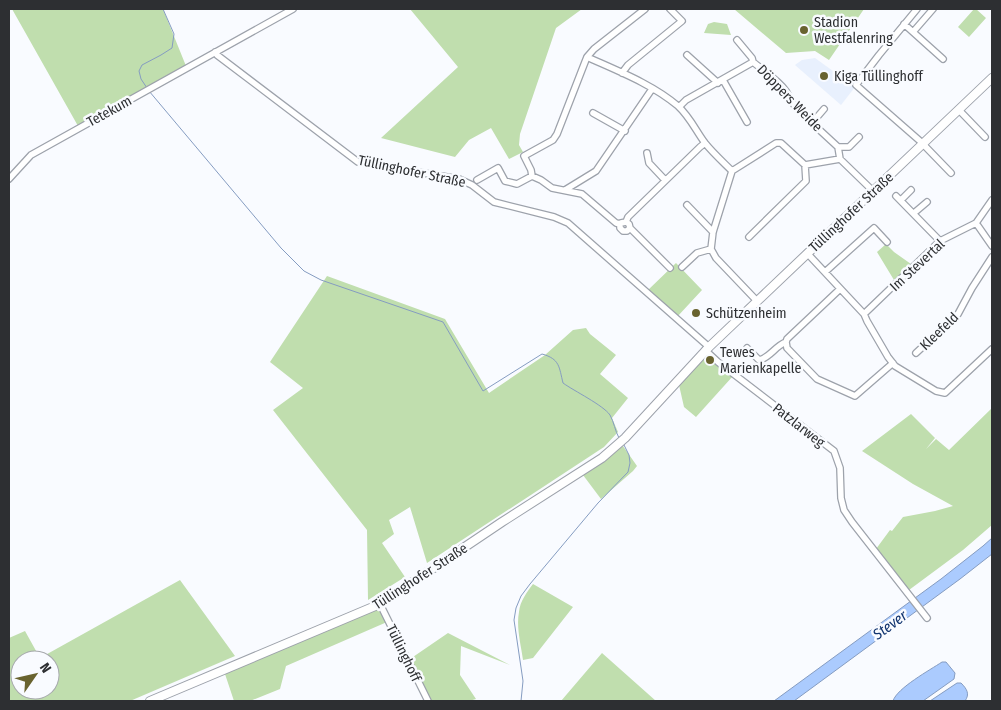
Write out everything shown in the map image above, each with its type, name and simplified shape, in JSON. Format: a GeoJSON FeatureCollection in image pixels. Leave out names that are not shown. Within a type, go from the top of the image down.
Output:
{"type":"FeatureCollection","features":[{"type":"Feature","properties":{"kind":"main road","name":"Tüllinghofer Straße"},"geometry":{"type":"LineString","coordinates":[[150,701],[380,604],[594,463],[625,438],[707,348],[992,78]]}},
{"type":"Feature","properties":{"kind":"street","name":"Tetekum"},"geometry":{"type":"LineString","coordinates":[[9,179],[31,155],[293,9]]}},
{"type":"Feature","properties":{"kind":"street"},"geometry":{"type":"LineString","coordinates":[[532,176],[524,156],[553,140],[557,134],[587,57],[594,48],[645,9]]}},
{"type":"Feature","properties":{"kind":"street"},"geometry":{"type":"LineString","coordinates":[[622,73],[628,65],[682,21],[670,9]]}},
{"type":"Feature","properties":{"kind":"street"},"geometry":{"type":"LineString","coordinates":[[928,15],[919,9],[904,24],[856,85],[924,144],[951,173]]}},
{"type":"Feature","properties":{"kind":"street"},"geometry":{"type":"LineString","coordinates":[[913,32],[933,9]]}},
{"type":"Feature","properties":{"kind":"street"},"geometry":{"type":"LineString","coordinates":[[904,24],[943,59]]}},
{"type":"Feature","properties":{"kind":"street","name":"Döppers Weide"},"geometry":{"type":"LineString","coordinates":[[737,40],[752,58],[753,62],[786,92],[793,105],[838,147]]}},
{"type":"Feature","properties":{"kind":"street","name":"Tüllinghofer Straße"},"geometry":{"type":"LineString","coordinates":[[215,52],[358,162],[459,179],[472,185],[494,202],[554,217],[568,223],[707,348]]}},
{"type":"Feature","properties":{"kind":"street"},"geometry":{"type":"LineString","coordinates":[[687,56],[721,81],[747,122]]}},
{"type":"Feature","properties":{"kind":"street"},"geometry":{"type":"LineString","coordinates":[[587,57],[652,89],[679,107],[705,143],[732,171]]}},
{"type":"Feature","properties":{"kind":"street","name":"Döppers Weide"},"geometry":{"type":"LineString","coordinates":[[679,107],[686,100],[753,62]]}},
{"type":"Feature","properties":{"kind":"street"},"geometry":{"type":"LineString","coordinates":[[565,190],[596,171],[652,89]]}},
{"type":"Feature","properties":{"kind":"street"},"geometry":{"type":"LineString","coordinates":[[812,123],[824,109]]}},
{"type":"Feature","properties":{"kind":"street"},"geometry":{"type":"LineString","coordinates":[[959,110],[985,138]]}},
{"type":"Feature","properties":{"kind":"street"},"geometry":{"type":"LineString","coordinates":[[593,113],[625,130]]}},
{"type":"Feature","properties":{"kind":"street"},"geometry":{"type":"LineString","coordinates":[[859,137],[849,147],[838,147],[840,159],[873,191]]}},
{"type":"Feature","properties":{"kind":"street"},"geometry":{"type":"LineString","coordinates":[[670,268],[630,228],[627,231],[623,231],[620,228],[628,217],[665,180],[705,143]]}},
{"type":"Feature","properties":{"kind":"street"},"geometry":{"type":"LineString","coordinates":[[749,237],[806,181],[805,166],[781,143],[776,143],[732,171],[713,232],[711,249],[716,258],[757,301]]}},
{"type":"Feature","properties":{"kind":"street"},"geometry":{"type":"LineString","coordinates":[[647,154],[649,162],[665,180]]}},
{"type":"Feature","properties":{"kind":"street"},"geometry":{"type":"LineString","coordinates":[[805,166],[840,159]]}},
{"type":"Feature","properties":{"kind":"street"},"geometry":{"type":"LineString","coordinates":[[477,180],[498,168],[505,181],[517,184],[532,176]]}},
{"type":"Feature","properties":{"kind":"street"},"geometry":{"type":"LineString","coordinates":[[532,176],[552,188],[582,194]]}},
{"type":"Feature","properties":{"kind":"street"},"geometry":{"type":"LineString","coordinates":[[579,182],[582,194],[616,223],[623,223]]}},
{"type":"Feature","properties":{"kind":"street"},"geometry":{"type":"LineString","coordinates":[[911,190],[898,198],[940,240]]}},
{"type":"Feature","properties":{"kind":"street","name":"Im Stevertal"},"geometry":{"type":"LineString","coordinates":[[864,314],[940,240],[976,223],[992,200]]}},
{"type":"Feature","properties":{"kind":"street"},"geometry":{"type":"LineString","coordinates":[[914,213],[927,202]]}},
{"type":"Feature","properties":{"kind":"street"},"geometry":{"type":"LineString","coordinates":[[687,205],[713,232]]}},
{"type":"Feature","properties":{"kind":"street"},"geometry":{"type":"LineString","coordinates":[[976,223],[992,246]]}},
{"type":"Feature","properties":{"kind":"street"},"geometry":{"type":"LineString","coordinates":[[825,272],[874,228],[887,242]]}},
{"type":"Feature","properties":{"kind":"street"},"geometry":{"type":"LineString","coordinates":[[682,267],[698,253],[711,249]]}},
{"type":"Feature","properties":{"kind":"street"},"geometry":{"type":"LineString","coordinates":[[807,253],[864,314],[893,363],[901,370],[936,391],[945,393],[992,349]]}},
{"type":"Feature","properties":{"kind":"street","name":"Kleefeld"},"geometry":{"type":"LineString","coordinates":[[916,353],[958,314],[992,257]]}},
{"type":"Feature","properties":{"kind":"street"},"geometry":{"type":"LineString","coordinates":[[748,348],[759,360],[763,360],[780,344],[786,342],[840,289]]}},
{"type":"Feature","properties":{"kind":"street"},"geometry":{"type":"LineString","coordinates":[[786,342],[787,348],[817,379],[855,396],[893,363]]}},
{"type":"Feature","properties":{"kind":"street","name":"Patzlarweg"},"geometry":{"type":"LineString","coordinates":[[707,348],[718,362],[834,451],[840,468],[841,498],[844,510],[926,616]]}},
{"type":"Feature","properties":{"kind":"street","name":"Tüllinghoff"},"geometry":{"type":"LineString","coordinates":[[380,604],[428,701]]}},
{"type":"Feature","properties":{"kind":"shaded area","name":"Kiga Tüllinghoff"},"geometry":{"type":"Polygon","coordinates":[[[815,58],[855,87],[841,105],[795,65],[802,60],[815,58]]]}},
{"type":"Feature","properties":{"kind":"green space"},"geometry":{"type":"Polygon","coordinates":[[[12,9],[163,9],[186,66],[78,126],[12,9]]]}},
{"type":"Feature","properties":{"kind":"green space"},"geometry":{"type":"Polygon","coordinates":[[[410,9],[582,9],[556,28],[520,134],[519,145],[523,152],[509,159],[491,128],[469,140],[455,157],[381,138],[458,67],[410,9]]]}},
{"type":"Feature","properties":{"kind":"green space","name":"Stadion Westfalenring"},"geometry":{"type":"Polygon","coordinates":[[[734,9],[864,9],[829,60],[815,51],[786,53],[734,9]]]}},
{"type":"Feature","properties":{"kind":"green space"},"geometry":{"type":"Polygon","coordinates":[[[974,9],[986,18],[969,37],[958,27],[974,9]]]}},
{"type":"Feature","properties":{"kind":"green space"},"geometry":{"type":"Polygon","coordinates":[[[714,22],[727,24],[731,35],[704,33],[708,24],[714,22]]]}},
{"type":"Feature","properties":{"kind":"green space"},"geometry":{"type":"Polygon","coordinates":[[[886,244],[911,264],[894,280],[877,252],[886,244]]]}},
{"type":"Feature","properties":{"kind":"green space"},"geometry":{"type":"Polygon","coordinates":[[[676,263],[702,290],[677,317],[647,291],[676,263]]]}},
{"type":"Feature","properties":{"kind":"green space"},"geometry":{"type":"Polygon","coordinates":[[[327,276],[445,319],[489,393],[545,355],[573,330],[586,328],[590,334],[616,355],[600,374],[628,398],[612,418],[618,432],[604,447],[427,563],[410,507],[389,520],[394,534],[382,543],[405,577],[368,600],[367,530],[273,410],[303,388],[270,362],[327,276]]]}},
{"type":"Feature","properties":{"kind":"green space"},"geometry":{"type":"Polygon","coordinates":[[[700,360],[716,363],[733,376],[696,417],[684,407],[679,385],[700,360]]]}},
{"type":"Feature","properties":{"kind":"green space"},"geometry":{"type":"Polygon","coordinates":[[[992,408],[992,525],[963,550],[909,590],[876,549],[890,530],[892,531],[903,517],[953,506],[913,484],[862,451],[911,414],[935,438],[926,449],[936,439],[949,450],[992,408]]]}},
{"type":"Feature","properties":{"kind":"green space"},"geometry":{"type":"Polygon","coordinates":[[[623,446],[637,466],[601,499],[583,475],[623,446]]]}},
{"type":"Feature","properties":{"kind":"green space"},"geometry":{"type":"Polygon","coordinates":[[[180,580],[235,656],[130,701],[9,701],[9,638],[25,631],[36,650],[10,650],[10,700],[60,700],[60,650],[54,650],[180,580]]]}},
{"type":"Feature","properties":{"kind":"green space"},"geometry":{"type":"Polygon","coordinates":[[[533,584],[573,607],[533,658],[523,660],[518,618],[522,600],[533,584]]]}},
{"type":"Feature","properties":{"kind":"green space"},"geometry":{"type":"Polygon","coordinates":[[[379,606],[387,622],[286,666],[280,689],[250,701],[234,701],[224,671],[379,606]]]}},
{"type":"Feature","properties":{"kind":"green space"},"geometry":{"type":"Polygon","coordinates":[[[448,633],[510,665],[461,646],[460,675],[476,699],[469,701],[431,701],[410,659],[448,633]]]}},
{"type":"Feature","properties":{"kind":"green space"},"geometry":{"type":"Polygon","coordinates":[[[602,653],[656,701],[561,701],[602,653]]]}},
{"type":"Feature","properties":{"kind":"water","name":"Stever"},"geometry":{"type":"Polygon","coordinates":[[[992,538],[992,554],[960,579],[794,701],[774,701],[941,579],[992,538]]]}},
{"type":"Feature","properties":{"kind":"water"},"geometry":{"type":"Polygon","coordinates":[[[942,662],[946,662],[955,673],[954,679],[923,701],[893,701],[907,685],[942,662]]]}},
{"type":"Feature","properties":{"kind":"water"},"geometry":{"type":"Polygon","coordinates":[[[957,683],[961,683],[966,689],[968,694],[965,701],[930,701],[957,683]]]}},
{"type":"Feature","properties":{"kind":"waterway"},"geometry":{"type":"LineString","coordinates":[[147,88],[141,79],[139,71],[142,65],[172,48],[174,34],[163,9]]}},
{"type":"Feature","properties":{"kind":"waterway"},"geometry":{"type":"LineString","coordinates":[[149,91],[281,248],[304,271],[321,280],[443,322],[483,391],[542,354],[552,358],[558,364],[563,383],[610,415],[619,438]]}},
{"type":"Feature","properties":{"kind":"waterway"},"geometry":{"type":"LineString","coordinates":[[521,701],[523,681],[514,620],[516,608],[521,596],[530,584],[598,503],[628,472],[629,455],[623,443]]}},
{"type":"Feature","properties":{"kind":"place","name":"Stadion Westfalenring"},"geometry":{"type":"Point","coordinates":[804,30]}},
{"type":"Feature","properties":{"kind":"place","name":"Kiga Tüllinghoff"},"geometry":{"type":"Point","coordinates":[824,76]}},
{"type":"Feature","properties":{"kind":"place","name":"Schützenheim"},"geometry":{"type":"Point","coordinates":[696,313]}},
{"type":"Feature","properties":{"kind":"place","name":"Tewes Marienkapelle"},"geometry":{"type":"Point","coordinates":[710,360]}}]}
